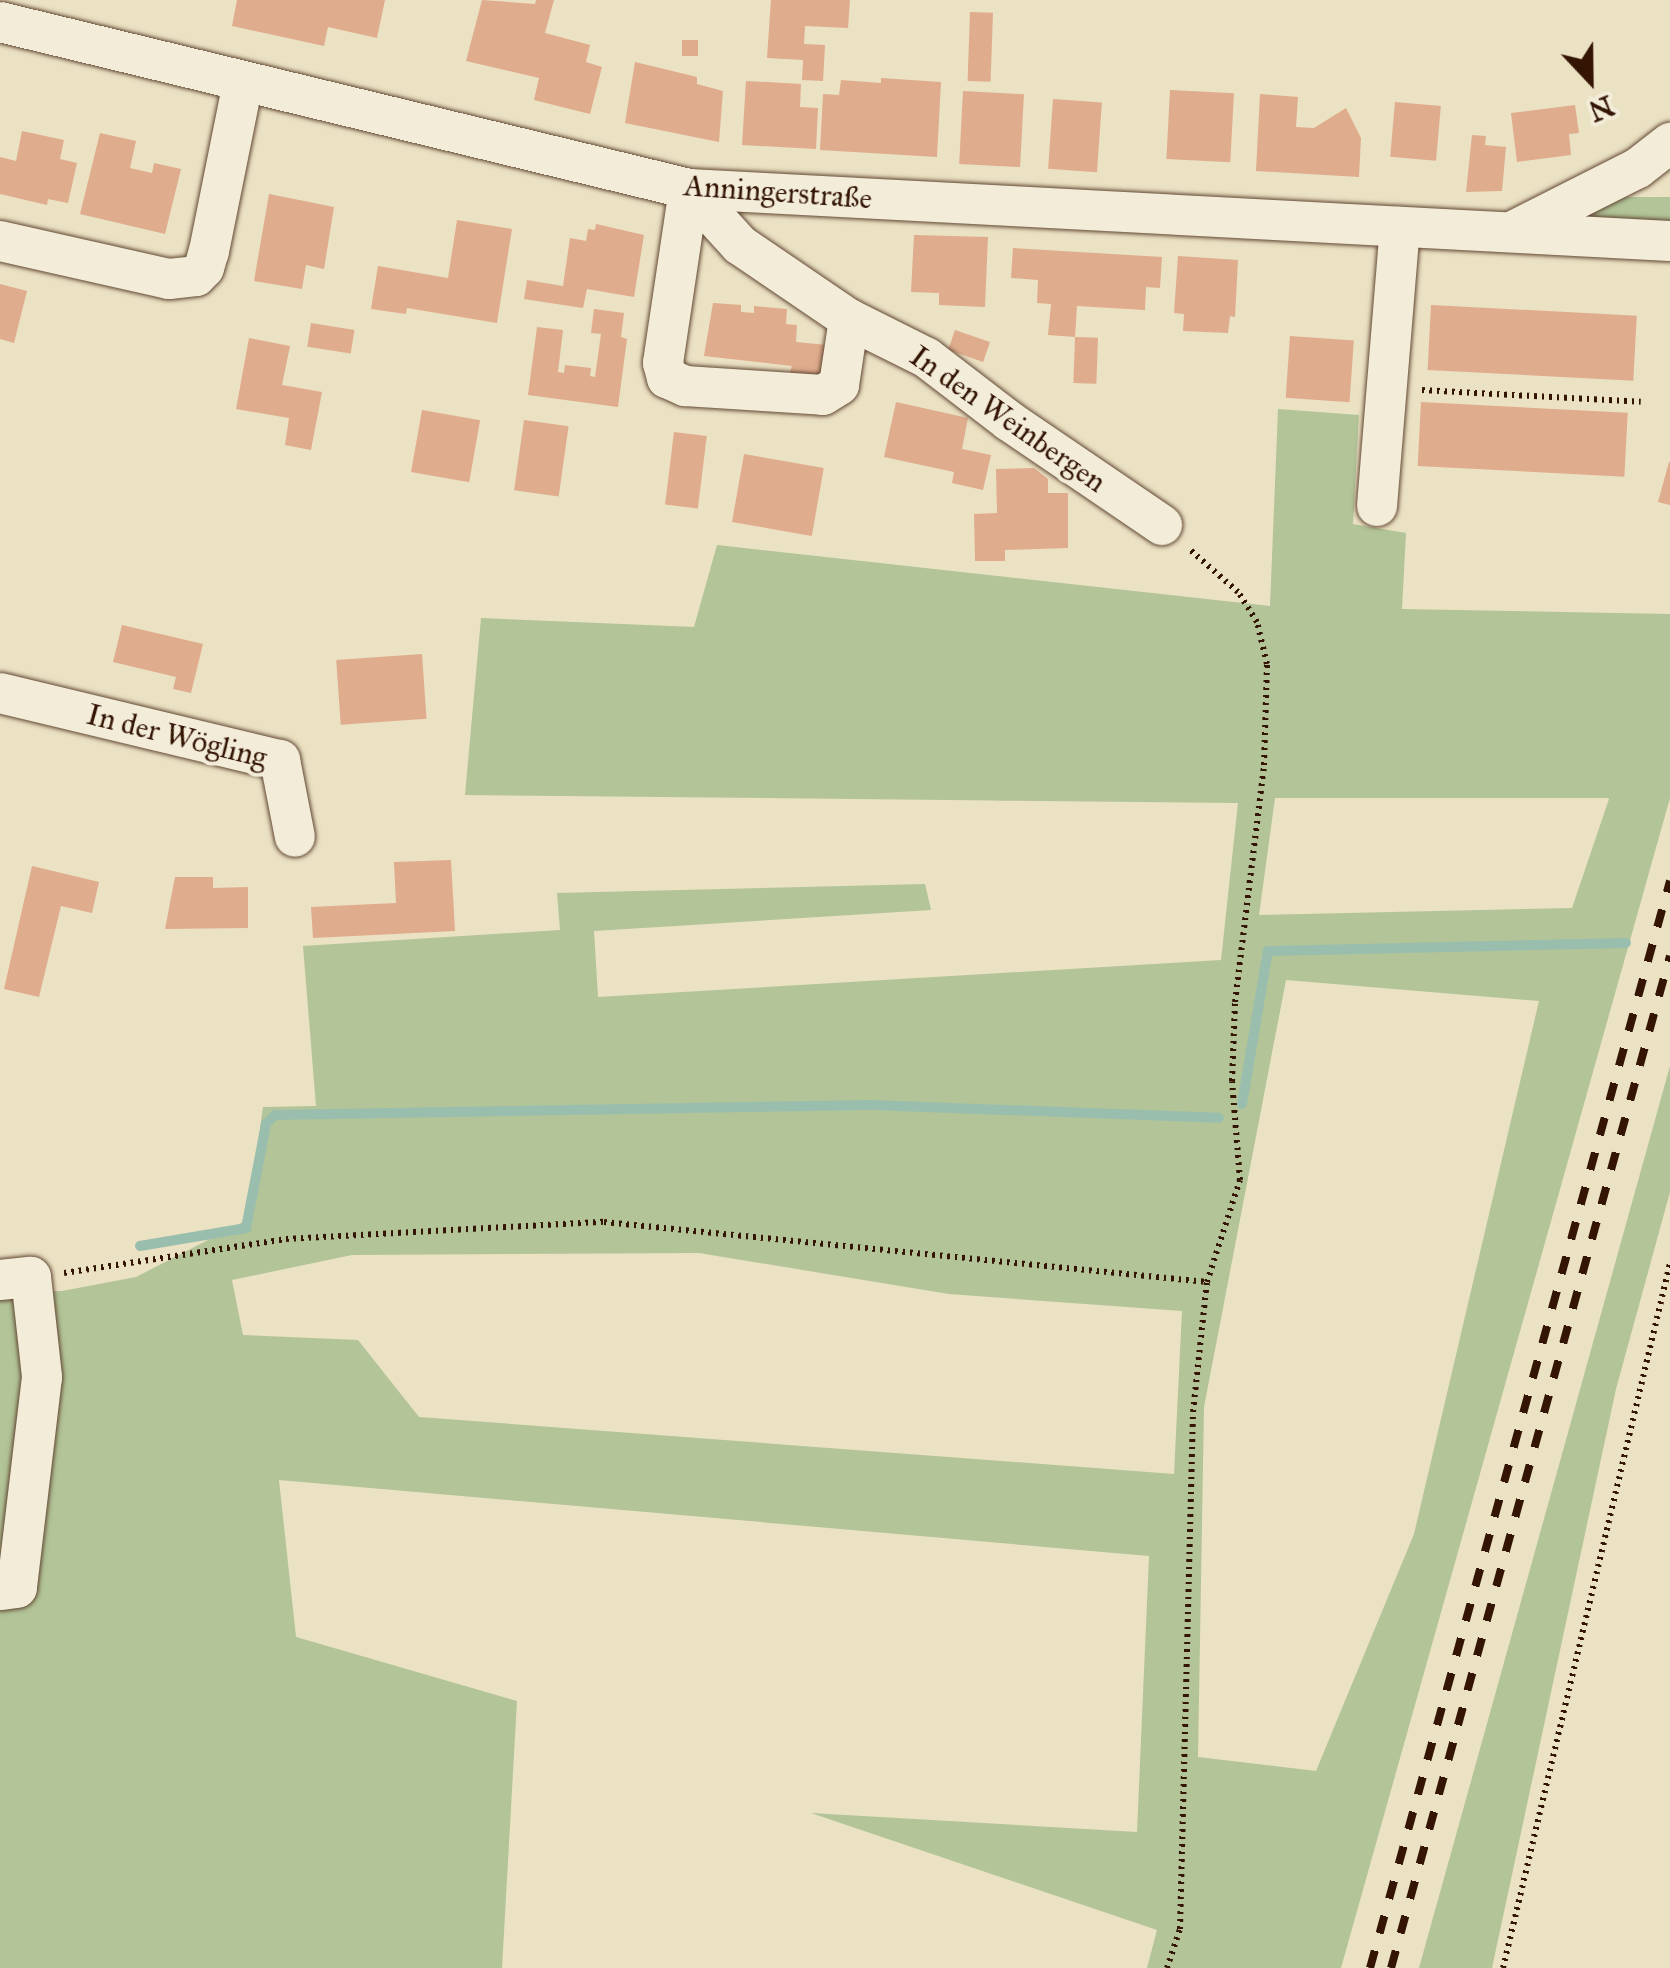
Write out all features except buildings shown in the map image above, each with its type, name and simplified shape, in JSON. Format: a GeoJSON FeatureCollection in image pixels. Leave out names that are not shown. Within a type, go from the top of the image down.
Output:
{"type":"FeatureCollection","features":[{"type":"Feature","properties":{"kind":"street","name":"Anningerstraße"},"geometry":{"type":"LineString","coordinates":[[0,22],[690,189],[1670,240]]}},
{"type":"Feature","properties":{"kind":"street"},"geometry":{"type":"LineString","coordinates":[[0,241],[168,280],[196,276],[204,268],[209,251],[243,82]]}},
{"type":"Feature","properties":{"kind":"street","name":"Anningerstraße"},"geometry":{"type":"LineString","coordinates":[[1515,230],[1638,168],[1670,144]]}},
{"type":"Feature","properties":{"kind":"street"},"geometry":{"type":"LineString","coordinates":[[690,189],[663,363],[667,378],[684,386],[823,394],[839,384],[850,319]]}},
{"type":"Feature","properties":{"kind":"street","name":"In den Weinbergen"},"geometry":{"type":"LineString","coordinates":[[690,189],[740,245],[850,319],[927,358],[1009,421],[1162,525]]}},
{"type":"Feature","properties":{"kind":"street"},"geometry":{"type":"LineString","coordinates":[[1378,506],[1400,227]]}},
{"type":"Feature","properties":{"kind":"street","name":"In der Wögling"},"geometry":{"type":"LineString","coordinates":[[0,693],[280,760],[295,837]]}},
{"type":"Feature","properties":{"kind":"street"},"geometry":{"type":"LineString","coordinates":[[0,1590],[17,1588],[42,1377],[16,1279]]}},
{"type":"Feature","properties":{"kind":"path"},"geometry":{"type":"LineString","coordinates":[[1387,388],[1641,402]]}},
{"type":"Feature","properties":{"kind":"path"},"geometry":{"type":"LineString","coordinates":[[1162,525],[1238,592],[1257,622],[1267,664],[1264,765],[1235,1002],[1232,1080],[1240,1180],[1207,1282],[1194,1412],[1180,1929],[1167,1968]]}},
{"type":"Feature","properties":{"kind":"path"},"geometry":{"type":"LineString","coordinates":[[16,1279],[286,1240],[604,1222],[1207,1282]]}},
{"type":"Feature","properties":{"kind":"path"},"geometry":{"type":"LineString","coordinates":[[1503,1968],[1666,1296],[1670,1262]]}},
{"type":"Feature","properties":{"kind":"green space"},"geometry":{"type":"Polygon","coordinates":[[[1612,197],[1670,197],[1670,223],[1585,217],[1612,197]]]}},
{"type":"Feature","properties":{"kind":"green space"},"geometry":{"type":"Polygon","coordinates":[[[1278,409],[1359,415],[1353,524],[1406,533],[1402,609],[1670,614],[1670,798],[1341,1968],[1147,1968],[1157,1930],[811,1813],[1137,1832],[1149,1556],[279,1480],[296,1637],[517,1701],[502,1968],[0,1968],[0,1292],[62,1291],[136,1277],[247,1220],[263,1107],[316,1106],[303,946],[560,930],[557,893],[925,884],[931,910],[594,931],[598,997],[1221,960],[1238,803],[465,795],[481,618],[694,627],[717,545],[1270,606],[1278,409]],[[1275,798],[1259,915],[1572,908],[1609,799],[1608,798],[1275,798]],[[1286,980],[1204,1407],[1198,1757],[1316,1771],[1414,1534],[1539,1001],[1286,980]],[[699,1253],[352,1255],[232,1280],[243,1335],[358,1340],[419,1417],[1174,1474],[1182,1311],[949,1294],[699,1253]]]}},
{"type":"Feature","properties":{"kind":"green space"},"geometry":{"type":"Polygon","coordinates":[[[1670,1066],[1670,1192],[1616,1389],[1492,1968],[1419,1968],[1670,1066]]]}},
{"type":"Feature","properties":{"kind":"waterway"},"geometry":{"type":"LineString","coordinates":[[1242,1104],[1268,951],[1626,943]]}},
{"type":"Feature","properties":{"kind":"waterway"},"geometry":{"type":"LineString","coordinates":[[140,1246],[246,1228],[266,1124],[275,1115],[871,1105],[1219,1118]]}},
{"type":"Feature","properties":{"kind":"railway"},"geometry":{"type":"LineString","coordinates":[[1370,1968],[1670,881]]}},
{"type":"Feature","properties":{"kind":"railway"},"geometry":{"type":"LineString","coordinates":[[1391,1968],[1670,956]]}}]}
